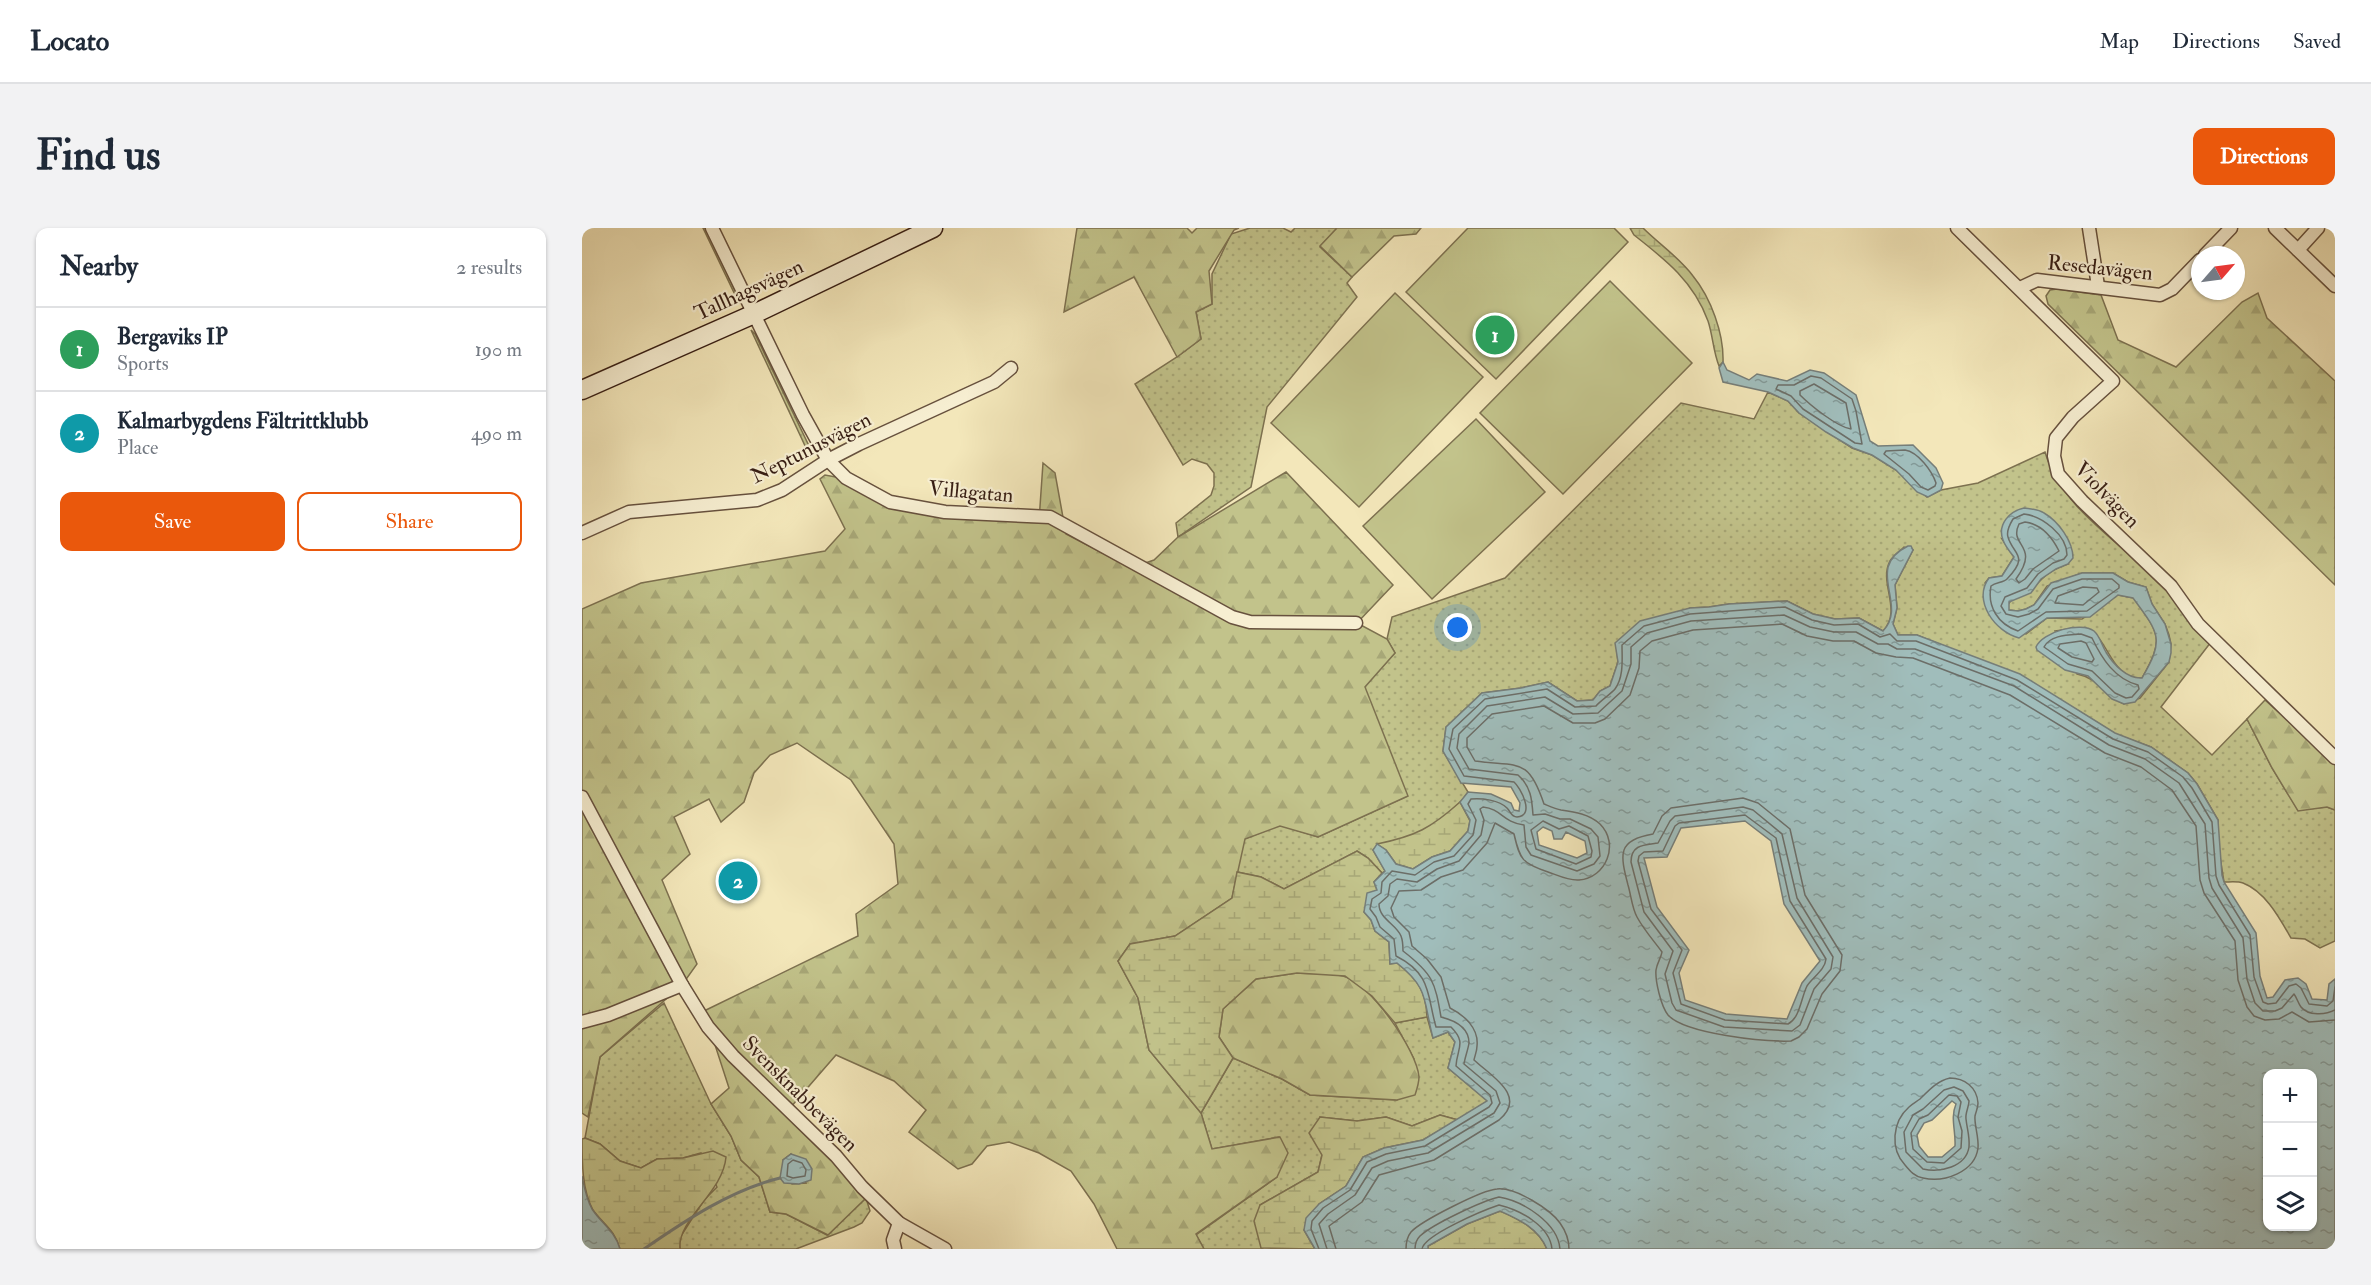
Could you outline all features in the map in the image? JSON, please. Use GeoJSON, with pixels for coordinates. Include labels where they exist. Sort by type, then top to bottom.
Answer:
{"type":"FeatureCollection","features":[{"type":"Feature","properties":{"kind":"main road","name":"Tallhagsvägen"},"geometry":{"type":"LineString","coordinates":[[582,390],[754,314],[933,228]]}},
{"type":"Feature","properties":{"kind":"street","name":"Villagatan"},"geometry":{"type":"LineString","coordinates":[[712,228],[803,415],[828,460],[846,478],[890,502],[944,512],[1050,517],[1232,617],[1250,622],[1356,623]]}},
{"type":"Feature","properties":{"kind":"street","name":"Violvägen"},"geometry":{"type":"LineString","coordinates":[[1957,228],[2113,381],[2073,417],[2056,438],[2054,456],[2058,474],[2082,501],[2171,586],[2198,624],[2335,758]]}},
{"type":"Feature","properties":{"kind":"street"},"geometry":{"type":"LineString","coordinates":[[2090,228],[2098,286]]}},
{"type":"Feature","properties":{"kind":"street"},"geometry":{"type":"LineString","coordinates":[[2214,246],[2231,228]]}},
{"type":"Feature","properties":{"kind":"street"},"geometry":{"type":"LineString","coordinates":[[2275,228],[2335,286]]}},
{"type":"Feature","properties":{"kind":"street"},"geometry":{"type":"LineString","coordinates":[[2298,250],[2318,228]]}},
{"type":"Feature","properties":{"kind":"street","name":"Resedavägen"},"geometry":{"type":"LineString","coordinates":[[2020,288],[2037,280],[2160,295],[2172,289],[2191,269]]}},
{"type":"Feature","properties":{"kind":"street","name":"Neptunusvägen"},"geometry":{"type":"LineString","coordinates":[[582,533],[629,512],[757,500],[782,490],[828,460],[994,382],[1011,368]]}},
{"type":"Feature","properties":{"kind":"street","name":"Svensknabbevägen"},"geometry":{"type":"LineString","coordinates":[[582,797],[682,985],[708,1027],[733,1056],[836,1156],[862,1187],[898,1223],[945,1249]]}},
{"type":"Feature","properties":{"kind":"street"},"geometry":{"type":"LineString","coordinates":[[582,1022],[608,1015],[682,985]]}},
{"type":"Feature","properties":{"kind":"street"},"geometry":{"type":"LineString","coordinates":[[895,1249],[893,1240],[898,1223]]}},
{"type":"Feature","properties":{"kind":"green space"},"geometry":{"type":"Polygon","coordinates":[[[703,228],[707,228],[742,302],[739,303],[703,228]]]}},
{"type":"Feature","properties":{"kind":"green space"},"geometry":{"type":"Polygon","coordinates":[[[1077,228],[1187,228],[1192,233],[1197,228],[1239,228],[1234,230],[1209,271],[1212,304],[1196,312],[1201,339],[1177,357],[1134,277],[1064,312],[1077,228]]]}},
{"type":"Feature","properties":{"kind":"green space"},"geometry":{"type":"Polygon","coordinates":[[[1250,228],[1283,228],[1291,232],[1295,228],[1337,228],[1320,247],[1352,277],[1347,283],[1357,297],[1267,407],[1251,487],[1178,537],[1176,523],[1211,495],[1214,473],[1207,464],[1192,459],[1183,465],[1135,384],[1201,339],[1196,312],[1212,304],[1212,274],[1231,234],[1250,228]]]}},
{"type":"Feature","properties":{"kind":"green space"},"geometry":{"type":"Polygon","coordinates":[[[1337,228],[1421,228],[1416,234],[1394,236],[1352,277],[1320,246],[1337,228]]]}},
{"type":"Feature","properties":{"kind":"green space"},"geometry":{"type":"Polygon","coordinates":[[[1468,228],[1614,228],[1628,242],[1496,379],[1406,292],[1468,228]]]}},
{"type":"Feature","properties":{"kind":"green space"},"geometry":{"type":"Polygon","coordinates":[[[1630,228],[1643,228],[1688,269],[1699,285],[1711,305],[1719,328],[1723,362],[1719,366],[1708,321],[1695,295],[1678,273],[1634,235],[1630,228]]]}},
{"type":"Feature","properties":{"kind":"green space"},"geometry":{"type":"Polygon","coordinates":[[[1610,281],[1692,363],[1563,494],[1480,413],[1610,281]]]}},
{"type":"Feature","properties":{"kind":"green space"},"geometry":{"type":"Polygon","coordinates":[[[2050,290],[2101,295],[2118,340],[2176,367],[2242,302],[2258,293],[2267,318],[2335,381],[2335,585],[2048,304],[2046,296],[2050,290]]]}},
{"type":"Feature","properties":{"kind":"green space"},"geometry":{"type":"Polygon","coordinates":[[[1395,293],[1483,377],[1359,507],[1271,423],[1395,293]]]}},
{"type":"Feature","properties":{"kind":"green space"},"geometry":{"type":"Polygon","coordinates":[[[751,330],[755,334],[811,450],[807,450],[751,330]]]}},
{"type":"Feature","properties":{"kind":"green space"},"geometry":{"type":"Polygon","coordinates":[[[1768,392],[1788,401],[1799,413],[1852,448],[1872,455],[1896,470],[1927,497],[1941,490],[1978,483],[2045,452],[2053,472],[2077,506],[2164,586],[2211,642],[2161,707],[2212,755],[2247,719],[2272,768],[2298,810],[2327,807],[2335,810],[2335,941],[2320,948],[2305,939],[2291,938],[2272,907],[2259,893],[2243,883],[2224,882],[2218,844],[2218,820],[2188,773],[2151,747],[2115,734],[2077,710],[1981,661],[1917,635],[1898,635],[1893,624],[1897,608],[1895,585],[1913,550],[1904,547],[1891,559],[1887,569],[1891,614],[1889,623],[1883,631],[1859,618],[1835,619],[1813,614],[1787,601],[1690,608],[1616,643],[1618,662],[1610,686],[1600,691],[1593,700],[1577,701],[1548,682],[1482,693],[1446,727],[1443,751],[1468,792],[1450,812],[1424,830],[1408,838],[1376,847],[1373,850],[1385,871],[1382,873],[1368,858],[1357,851],[1284,889],[1261,877],[1237,872],[1244,839],[1280,825],[1318,837],[1407,796],[1364,687],[1395,653],[1387,639],[1392,617],[1505,578],[1681,403],[1754,419],[1768,392]],[[2002,539],[2014,557],[2002,576],[1989,578],[1985,583],[2026,634],[2047,618],[2082,619],[2118,595],[2134,598],[2149,620],[2156,636],[2154,654],[2142,678],[2132,677],[2123,672],[2101,640],[2088,629],[2055,631],[2077,674],[2090,679],[2124,704],[2140,698],[2169,662],[2171,644],[2165,624],[2152,604],[2146,587],[2128,582],[2113,573],[2082,573],[2047,586],[2034,605],[2018,611],[2009,610],[2007,606],[2012,599],[2026,594],[2049,573],[2068,564],[2002,539]]]}},
{"type":"Feature","properties":{"kind":"green space"},"geometry":{"type":"Polygon","coordinates":[[[1476,419],[1545,492],[1432,599],[1363,526],[1476,419]]]}},
{"type":"Feature","properties":{"kind":"green space"},"geometry":{"type":"Polygon","coordinates":[[[1043,463],[1055,473],[1066,534],[1131,568],[1154,560],[1178,537],[1286,472],[1393,585],[1357,623],[1387,639],[1395,653],[1365,687],[1408,796],[1318,837],[1280,826],[1245,839],[1232,898],[1175,936],[1130,944],[1118,961],[1138,998],[1149,1050],[1201,1113],[1212,1149],[1280,1137],[1288,1153],[1277,1177],[1196,1234],[1204,1249],[1117,1249],[1094,1204],[1071,1171],[1039,1153],[1009,1142],[987,1146],[972,1164],[958,1169],[909,1132],[926,1110],[894,1081],[836,1055],[790,1108],[866,1198],[828,1235],[786,1214],[770,1212],[759,1177],[741,1160],[731,1136],[711,1104],[729,1088],[704,1011],[858,936],[856,914],[898,884],[894,844],[851,780],[797,743],[770,755],[754,773],[744,802],[721,822],[709,799],[674,817],[690,854],[662,880],[697,964],[682,985],[600,1057],[588,1117],[582,1113],[582,609],[641,583],[825,551],[845,529],[820,479],[825,475],[841,478],[887,506],[1039,521],[1043,463]],[[791,1154],[783,1160],[792,1184],[806,1183],[791,1154]]]}},
{"type":"Feature","properties":{"kind":"green space"},"geometry":{"type":"Polygon","coordinates":[[[2265,700],[2335,763],[2335,810],[2327,807],[2298,811],[2272,768],[2247,719],[2265,700]]]}},
{"type":"Feature","properties":{"kind":"green space"},"geometry":{"type":"Polygon","coordinates":[[[1460,802],[1470,821],[1468,831],[1450,851],[1432,857],[1413,869],[1396,864],[1386,850],[1377,844],[1422,830],[1460,802]]]}},
{"type":"Feature","properties":{"kind":"green space"},"geometry":{"type":"Polygon","coordinates":[[[1357,851],[1368,858],[1382,873],[1374,882],[1377,890],[1364,912],[1371,920],[1375,931],[1389,942],[1390,964],[1397,963],[1419,986],[1425,999],[1427,1017],[1395,1023],[1372,996],[1345,976],[1297,973],[1256,979],[1223,1009],[1219,1037],[1233,1058],[1201,1113],[1149,1050],[1138,998],[1118,961],[1130,944],[1175,936],[1232,898],[1237,872],[1261,877],[1284,889],[1357,851]]]}},
{"type":"Feature","properties":{"kind":"green space"},"geometry":{"type":"Polygon","coordinates":[[[1297,973],[1343,976],[1354,981],[1378,1003],[1401,1035],[1416,1065],[1419,1077],[1415,1095],[1397,1100],[1310,1095],[1282,1079],[1233,1058],[1219,1037],[1223,1009],[1256,979],[1297,973]]]}},
{"type":"Feature","properties":{"kind":"green space"},"geometry":{"type":"Polygon","coordinates":[[[664,1003],[711,1104],[731,1136],[741,1160],[759,1177],[770,1212],[786,1214],[827,1235],[866,1198],[870,1211],[862,1223],[796,1249],[680,1249],[679,1239],[704,1200],[717,1187],[701,1153],[683,1158],[657,1159],[641,1168],[620,1161],[600,1144],[585,1138],[600,1057],[664,1003]]]}},
{"type":"Feature","properties":{"kind":"green space"},"geometry":{"type":"Polygon","coordinates":[[[1427,1017],[1433,1038],[1448,1032],[1455,1042],[1448,1068],[1488,1101],[1458,1120],[1440,1115],[1412,1126],[1386,1117],[1357,1121],[1320,1117],[1322,1155],[1318,1172],[1260,1205],[1261,1247],[1263,1249],[1204,1249],[1196,1235],[1277,1177],[1279,1137],[1212,1149],[1201,1113],[1233,1058],[1282,1079],[1310,1095],[1397,1100],[1414,1059],[1395,1023],[1427,1017]]]}},
{"type":"Feature","properties":{"kind":"green space"},"geometry":{"type":"Polygon","coordinates":[[[1440,1115],[1458,1120],[1423,1140],[1384,1148],[1363,1157],[1346,1186],[1319,1204],[1304,1230],[1315,1249],[1261,1248],[1254,1221],[1260,1205],[1318,1172],[1322,1155],[1309,1133],[1320,1117],[1357,1121],[1386,1117],[1412,1126],[1440,1115]]]}},
{"type":"Feature","properties":{"kind":"green space"},"geometry":{"type":"Polygon","coordinates":[[[582,1139],[600,1144],[620,1161],[641,1168],[657,1159],[683,1158],[713,1151],[726,1157],[717,1182],[686,1227],[681,1238],[680,1249],[620,1249],[612,1232],[589,1202],[583,1176],[582,1139]]]}},
{"type":"Feature","properties":{"kind":"green space"},"geometry":{"type":"Polygon","coordinates":[[[1500,1211],[1521,1221],[1533,1230],[1539,1235],[1547,1249],[1428,1249],[1428,1246],[1467,1224],[1500,1211]]]}},
{"type":"Feature","properties":{"kind":"water"},"geometry":{"type":"Polygon","coordinates":[[[1723,362],[1727,370],[1749,380],[1757,374],[1787,381],[1810,370],[1824,373],[1856,395],[1870,441],[1878,446],[1913,445],[1936,468],[1943,483],[1941,490],[1928,497],[1917,492],[1896,470],[1826,432],[1799,413],[1788,401],[1768,392],[1723,382],[1719,368],[1723,362]]]}},
{"type":"Feature","properties":{"kind":"water"},"geometry":{"type":"Polygon","coordinates":[[[2024,508],[2042,512],[2054,521],[2068,538],[2073,558],[2068,564],[2041,579],[2031,593],[2009,602],[2009,610],[2018,611],[2034,605],[2051,583],[2082,573],[2113,573],[2128,582],[2146,587],[2152,604],[2165,624],[2171,644],[2171,653],[2169,662],[2135,702],[2124,704],[2112,699],[2088,676],[2065,670],[2036,647],[2046,637],[2062,630],[2088,628],[2096,633],[2117,666],[2131,676],[2142,678],[2154,654],[2156,636],[2149,620],[2133,598],[2118,595],[2090,617],[2047,618],[2019,638],[2002,629],[1989,614],[1983,596],[1984,587],[1989,578],[2002,576],[2014,557],[2003,540],[2003,524],[2010,515],[2024,508]]]}},
{"type":"Feature","properties":{"kind":"water"},"geometry":{"type":"Polygon","coordinates":[[[1911,546],[1913,550],[1895,585],[1897,608],[1893,624],[1898,635],[1917,635],[2020,674],[2115,733],[2151,747],[2188,773],[2218,820],[2222,875],[2224,882],[2256,933],[2260,976],[2267,998],[2273,997],[2285,980],[2298,978],[2306,984],[2312,999],[2327,1000],[2329,984],[2335,979],[2335,1249],[1547,1249],[1539,1235],[1533,1230],[1521,1221],[1500,1211],[1467,1224],[1428,1246],[1428,1249],[1315,1249],[1304,1230],[1306,1218],[1319,1204],[1346,1186],[1363,1157],[1384,1148],[1423,1140],[1487,1101],[1448,1068],[1455,1042],[1448,1032],[1433,1038],[1424,996],[1420,988],[1408,972],[1397,963],[1390,964],[1389,942],[1375,931],[1371,920],[1364,912],[1367,893],[1377,890],[1374,882],[1385,871],[1373,850],[1377,844],[1386,850],[1396,864],[1413,869],[1432,857],[1450,851],[1468,831],[1470,820],[1460,802],[1468,792],[1491,794],[1511,803],[1514,810],[1519,811],[1520,803],[1511,787],[1461,783],[1443,751],[1446,727],[1482,693],[1548,682],[1577,701],[1593,700],[1600,691],[1610,686],[1618,662],[1615,643],[1640,621],[1690,608],[1787,601],[1813,614],[1835,619],[1859,618],[1883,631],[1890,620],[1892,609],[1887,575],[1889,565],[1895,555],[1911,546]],[[1745,821],[1681,828],[1667,857],[1644,858],[1657,907],[1689,950],[1679,973],[1685,1000],[1726,1014],[1787,1019],[1802,983],[1820,961],[1784,904],[1771,841],[1745,821]],[[1543,827],[1537,832],[1539,845],[1577,858],[1587,853],[1585,841],[1566,832],[1562,839],[1554,839],[1552,831],[1543,827]],[[1952,1101],[1932,1120],[1924,1123],[1917,1135],[1919,1146],[1928,1157],[1942,1157],[1955,1146],[1953,1119],[1956,1104],[1952,1101]]]}},
{"type":"Feature","properties":{"kind":"water"},"geometry":{"type":"Polygon","coordinates":[[[791,1154],[806,1159],[812,1169],[811,1180],[799,1184],[784,1183],[780,1178],[783,1160],[791,1154]]]}},
{"type":"Feature","properties":{"kind":"water"},"geometry":{"type":"Polygon","coordinates":[[[582,1176],[592,1209],[611,1232],[620,1249],[582,1249],[582,1176]]]}},
{"type":"Feature","properties":{"kind":"waterway"},"geometry":{"type":"LineString","coordinates":[[644,1249],[727,1198],[780,1178]]}},
{"type":"Feature","properties":{"kind":"place","name":"Bergaviks IP"},"geometry":{"type":"Point","coordinates":[1495,335]}},
{"type":"Feature","properties":{"kind":"place","name":"Kalmarbygdens Fältrittklubb"},"geometry":{"type":"Point","coordinates":[738,881]}}]}
